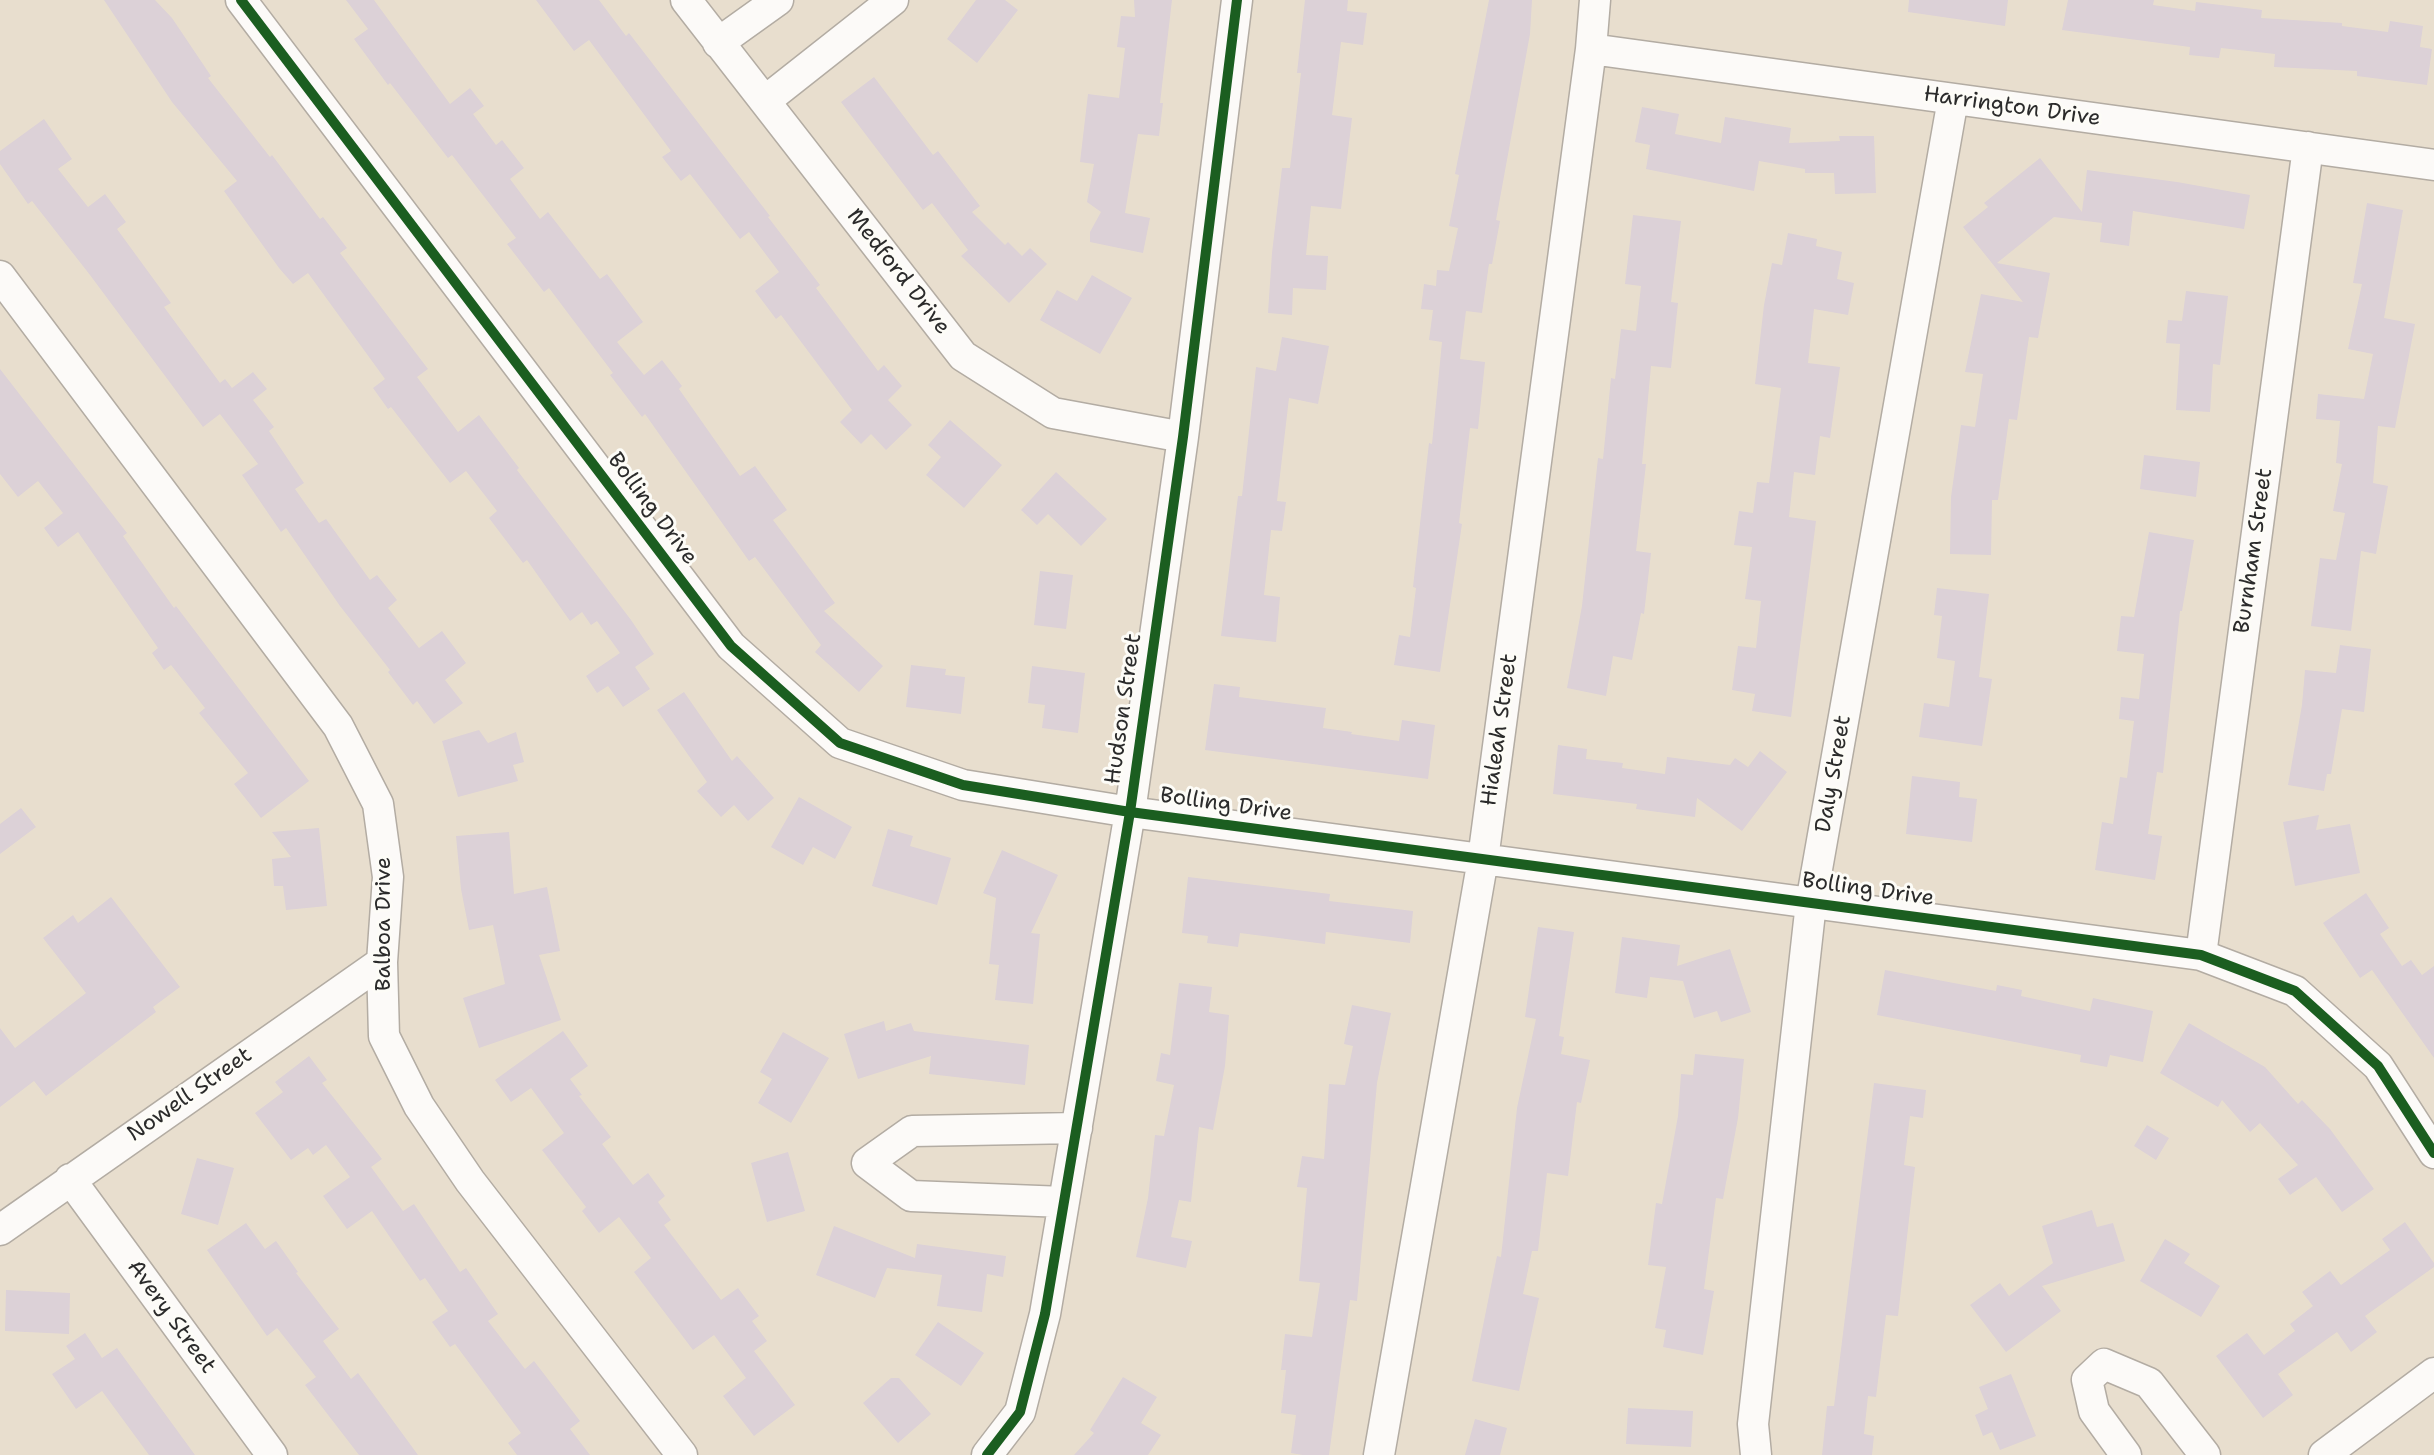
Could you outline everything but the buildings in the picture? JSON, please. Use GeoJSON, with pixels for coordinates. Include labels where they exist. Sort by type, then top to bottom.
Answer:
{"type":"FeatureCollection","features":[{"type":"Feature","properties":{"kind":"street","name":"Bolling Drive"},"geometry":{"type":"LineString","coordinates":[[241,0],[731,646],[840,743],[963,785],[1130,812],[2201,955],[2295,991],[2378,1066],[2434,1153]]}},
{"type":"Feature","properties":{"kind":"street","name":"Medford Drive"},"geometry":{"type":"LineString","coordinates":[[686,0],[963,356],[1053,413],[1183,437]]}},
{"type":"Feature","properties":{"kind":"street"},"geometry":{"type":"LineString","coordinates":[[718,43],[778,0]]}},
{"type":"Feature","properties":{"kind":"street"},"geometry":{"type":"LineString","coordinates":[[765,101],[893,0]]}},
{"type":"Feature","properties":{"kind":"street","name":"Hudson Street"},"geometry":{"type":"LineString","coordinates":[[987,1455],[1020,1412],[1045,1314],[1077,1128],[1130,812],[1183,437],[1237,0]]}},
{"type":"Feature","properties":{"kind":"street","name":"Hialeah Street"},"geometry":{"type":"LineString","coordinates":[[1379,1455],[1483,859],[1595,0]]}},
{"type":"Feature","properties":{"kind":"street","name":"Harrington Drive"},"geometry":{"type":"LineString","coordinates":[[1591,49],[2434,165]]}},
{"type":"Feature","properties":{"kind":"street","name":"Daly Street"},"geometry":{"type":"LineString","coordinates":[[1756,1455],[1753,1424],[1811,903],[1953,99]]}},
{"type":"Feature","properties":{"kind":"street","name":"Burnham Street"},"geometry":{"type":"LineString","coordinates":[[2201,955],[2308,147]]}},
{"type":"Feature","properties":{"kind":"street","name":"Balboa Drive"},"geometry":{"type":"LineString","coordinates":[[0,276],[338,726],[378,804],[388,877],[382,962],[384,1036],[419,1106],[470,1181],[682,1455]]}},
{"type":"Feature","properties":{"kind":"street","name":"Nowell Street"},"geometry":{"type":"LineString","coordinates":[[0,1230],[382,962]]}},
{"type":"Feature","properties":{"kind":"street"},"geometry":{"type":"LineString","coordinates":[[1064,1202],[911,1196],[867,1163],[912,1131],[1077,1128]]}},
{"type":"Feature","properties":{"kind":"street","name":"Avery Street"},"geometry":{"type":"LineString","coordinates":[[70,1179],[272,1455]]}},
{"type":"Feature","properties":{"kind":"street"},"geometry":{"type":"LineString","coordinates":[[2126,1455],[2094,1411],[2087,1380],[2104,1364],[2149,1383],[2205,1455]]}},
{"type":"Feature","properties":{"kind":"street"},"geometry":{"type":"LineString","coordinates":[[2324,1455],[2434,1373]]}},
{"type":"Feature","properties":{"kind":"cycle path"},"geometry":{"type":"LineString","coordinates":[[241,0],[731,646],[840,743],[963,785],[1130,812],[2201,955],[2295,991],[2378,1066],[2434,1153]]}},
{"type":"Feature","properties":{"kind":"cycle path"},"geometry":{"type":"LineString","coordinates":[[987,1455],[1020,1412],[1045,1314],[1130,812],[1183,437],[1237,0]]}}]}
